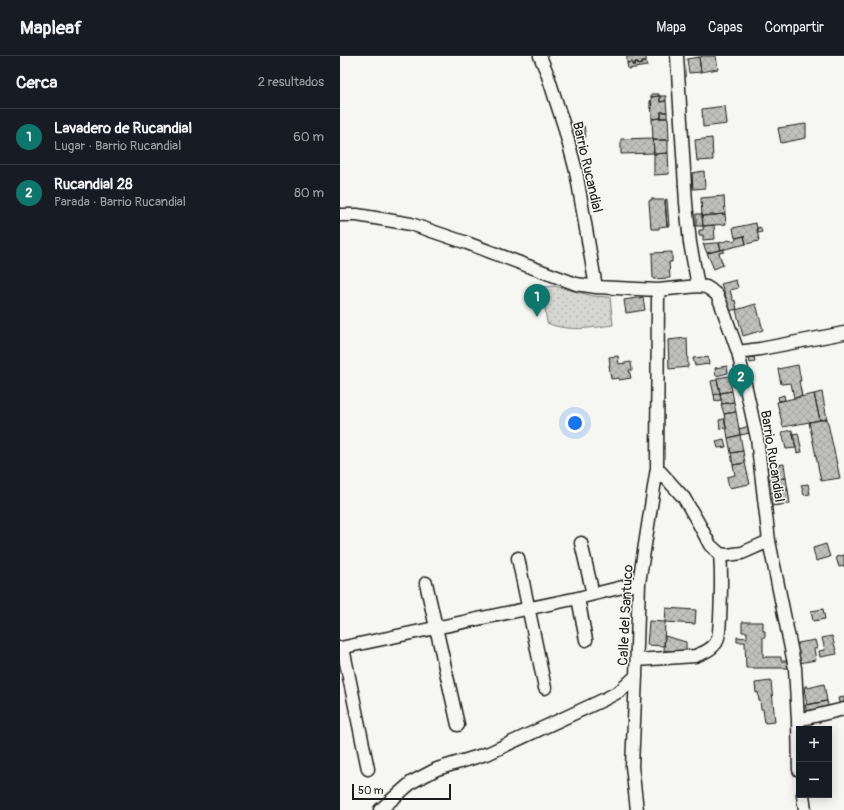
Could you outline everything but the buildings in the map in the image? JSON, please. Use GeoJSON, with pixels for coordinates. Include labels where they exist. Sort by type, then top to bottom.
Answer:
{"type":"FeatureCollection","features":[{"type":"Feature","properties":{"kind":"street","name":"Barrio Rucandial"},"geometry":{"type":"LineString","coordinates":[[540,56],[550,80],[576,171],[596,287]]}},
{"type":"Feature","properties":{"kind":"street"},"geometry":{"type":"LineString","coordinates":[[677,56],[686,203],[690,243],[698,286]]}},
{"type":"Feature","properties":{"kind":"street","name":"Barrio Rucandial"},"geometry":{"type":"LineString","coordinates":[[340,215],[357,215],[411,224],[576,284],[596,287],[658,290],[698,286],[706,287],[717,295],[738,352],[757,438],[769,541],[795,668],[799,762]]}},
{"type":"Feature","properties":{"kind":"street","name":"Calle del Santuco"},"geometry":{"type":"LineString","coordinates":[[380,810],[412,782],[437,769],[489,753],[605,699],[620,691],[636,676],[639,583],[657,468],[658,290]]}},
{"type":"Feature","properties":{"kind":"street"},"geometry":{"type":"LineString","coordinates":[[738,352],[844,333]]}},
{"type":"Feature","properties":{"kind":"street"},"geometry":{"type":"LineString","coordinates":[[657,468],[684,498],[710,545],[720,554],[727,555],[742,552],[769,541]]}},
{"type":"Feature","properties":{"kind":"street"},"geometry":{"type":"LineString","coordinates":[[581,542],[593,594]]}},
{"type":"Feature","properties":{"kind":"street"},"geometry":{"type":"LineString","coordinates":[[637,660],[695,656],[709,650],[716,642],[719,631],[721,593],[720,554]]}},
{"type":"Feature","properties":{"kind":"street"},"geometry":{"type":"LineString","coordinates":[[518,558],[545,688]]}},
{"type":"Feature","properties":{"kind":"street"},"geometry":{"type":"LineString","coordinates":[[368,768],[341,648],[578,598],[639,583]]}},
{"type":"Feature","properties":{"kind":"street"},"geometry":{"type":"LineString","coordinates":[[426,584],[458,725]]}},
{"type":"Feature","properties":{"kind":"street"},"geometry":{"type":"LineString","coordinates":[[578,598],[586,640]]}},
{"type":"Feature","properties":{"kind":"street"},"geometry":{"type":"LineString","coordinates":[[636,676],[632,766],[636,810]]}},
{"type":"Feature","properties":{"kind":"street"},"geometry":{"type":"LineString","coordinates":[[798,720],[844,709]]}},
{"type":"Feature","properties":{"kind":"street"},"geometry":{"type":"LineString","coordinates":[[803,798],[805,810]]}},
{"type":"Feature","properties":{"kind":"shaded area"},"geometry":{"type":"Polygon","coordinates":[[[555,286],[593,296],[610,297],[613,325],[588,328],[563,328],[547,323],[542,287],[555,286]]]}},
{"type":"Feature","properties":{"kind":"place","name":"Lavadero de Rucandial"},"geometry":{"type":"Point","coordinates":[537,317]}},
{"type":"Feature","properties":{"kind":"place","name":"Rucandial 28"},"geometry":{"type":"Point","coordinates":[741,397]}}]}
